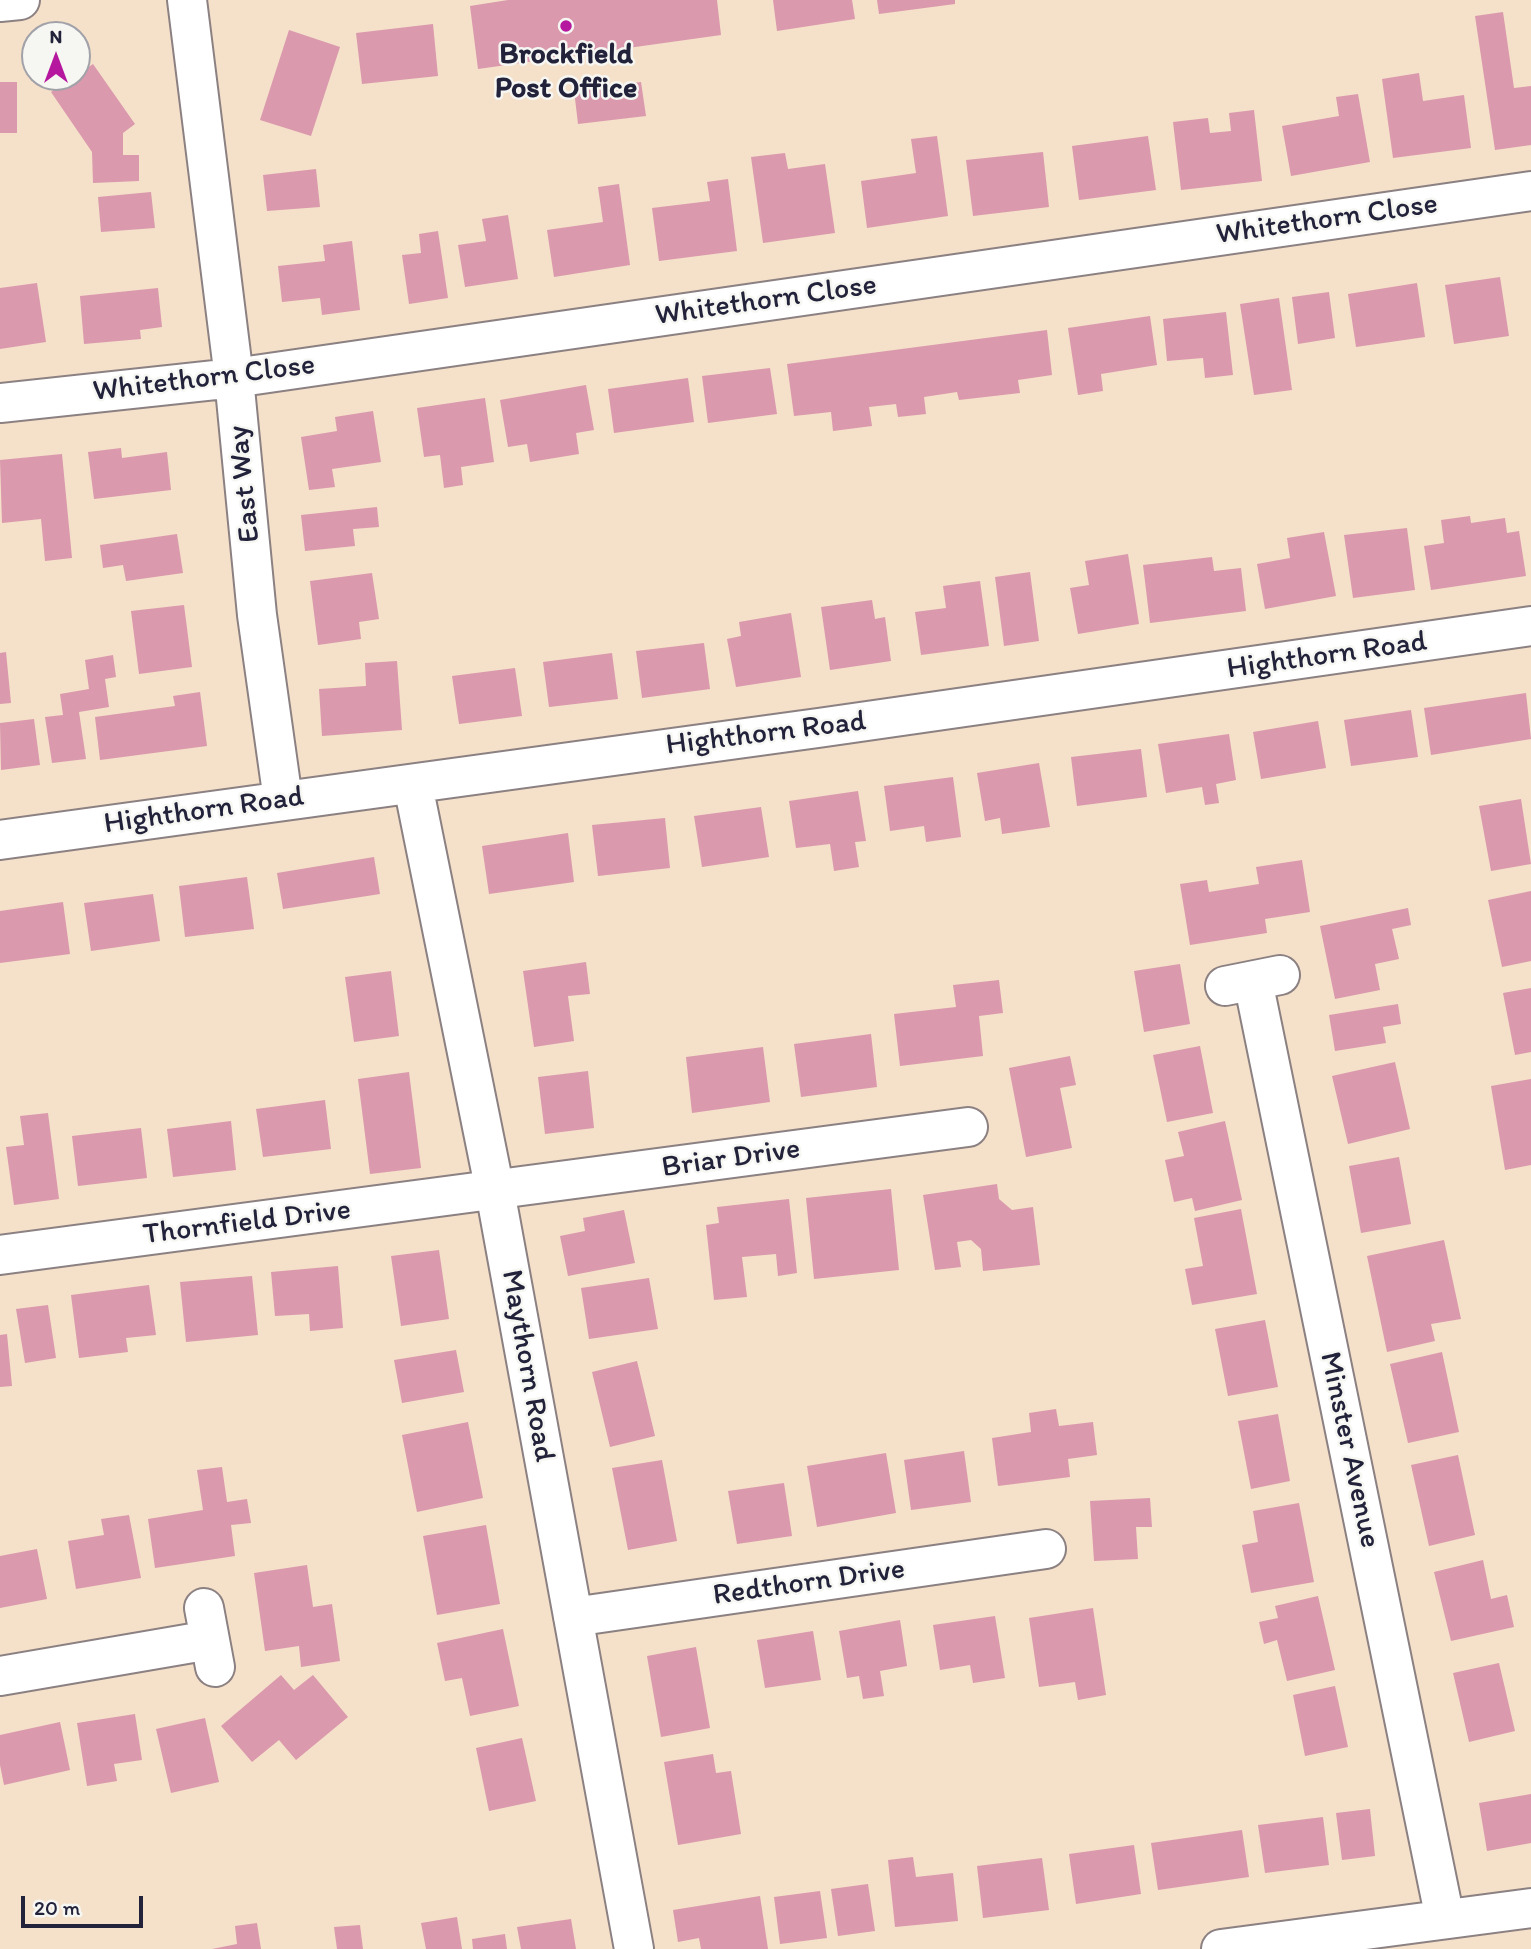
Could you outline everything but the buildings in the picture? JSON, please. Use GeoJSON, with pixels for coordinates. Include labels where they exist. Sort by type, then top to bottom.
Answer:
{"type":"FeatureCollection","features":[{"type":"Feature","properties":{"kind":"street"},"geometry":{"type":"LineString","coordinates":[[0,2],[20,0]]}},
{"type":"Feature","properties":{"kind":"street","name":"East Way"},"geometry":{"type":"LineString","coordinates":[[187,0],[234,378],[257,615],[283,800]]}},
{"type":"Feature","properties":{"kind":"street","name":"Whitethorn Close"},"geometry":{"type":"LineString","coordinates":[[0,403],[234,378],[1531,191]]}},
{"type":"Feature","properties":{"kind":"street","name":"Highthorn Road"},"geometry":{"type":"LineString","coordinates":[[0,839],[413,785],[1531,626]]}},
{"type":"Feature","properties":{"kind":"street","name":"Maythorn Road"},"geometry":{"type":"LineString","coordinates":[[413,785],[495,1191],[634,1949]]}},
{"type":"Feature","properties":{"kind":"street","name":"Minster Avenue"},"geometry":{"type":"LineString","coordinates":[[1253,981],[1445,1919]]}},
{"type":"Feature","properties":{"kind":"street","name":"Briar Drive"},"geometry":{"type":"LineString","coordinates":[[495,1191],[968,1127]]}},
{"type":"Feature","properties":{"kind":"street","name":"Thornfield Drive"},"geometry":{"type":"LineString","coordinates":[[0,1255],[495,1191]]}},
{"type":"Feature","properties":{"kind":"street","name":"Redthorn Drive"},"geometry":{"type":"LineString","coordinates":[[573,1617],[1045,1548]]}},
{"type":"Feature","properties":{"kind":"street"},"geometry":{"type":"LineString","coordinates":[[0,1676],[209,1638]]}},
{"type":"Feature","properties":{"kind":"street"},"geometry":{"type":"LineString","coordinates":[[1221,1949],[1531,1909]]}},
{"type":"Feature","properties":{"kind":"place","name":"Brockfield Post Office"},"geometry":{"type":"Point","coordinates":[566,26]}}]}
